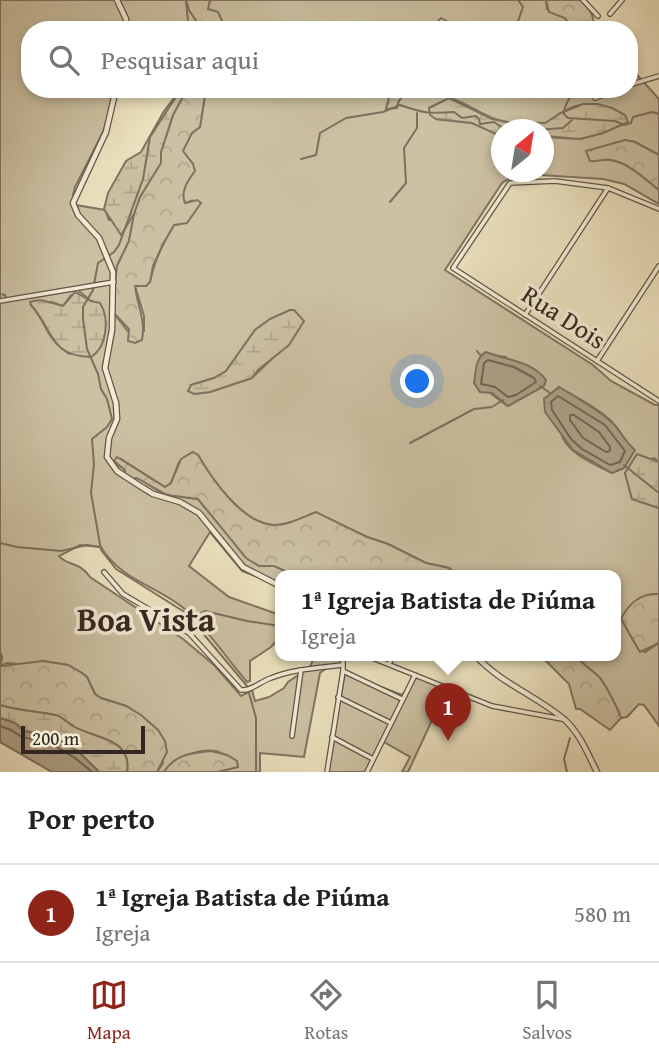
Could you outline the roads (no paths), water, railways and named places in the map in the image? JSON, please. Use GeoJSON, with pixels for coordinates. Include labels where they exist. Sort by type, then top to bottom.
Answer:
{"type":"FeatureCollection","features":[{"type":"Feature","properties":{"kind":"street"},"geometry":{"type":"LineString","coordinates":[[117,0],[126,21]]}},
{"type":"Feature","properties":{"kind":"street"},"geometry":{"type":"LineString","coordinates":[[583,0],[598,16]]}},
{"type":"Feature","properties":{"kind":"street"},"geometry":{"type":"LineString","coordinates":[[610,14],[621,0]]}},
{"type":"Feature","properties":{"kind":"street"},"geometry":{"type":"LineString","coordinates":[[638,82],[659,76]]}},
{"type":"Feature","properties":{"kind":"street"},"geometry":{"type":"LineString","coordinates":[[114,98],[107,132],[73,203],[78,215],[93,229],[106,250],[113,272],[112,330],[105,368],[118,412],[107,457],[112,465],[153,494],[180,502],[199,513],[243,568],[275,584]]}},
{"type":"Feature","properties":{"kind":"street","name":"Rua Dois"},"geometry":{"type":"LineString","coordinates":[[608,188],[555,181],[510,183],[453,268],[659,401]]}},
{"type":"Feature","properties":{"kind":"street"},"geometry":{"type":"LineString","coordinates":[[525,315],[608,188],[659,209]]}},
{"type":"Feature","properties":{"kind":"street"},"geometry":{"type":"LineString","coordinates":[[597,362],[659,266]]}},
{"type":"Feature","properties":{"kind":"street"},"geometry":{"type":"LineString","coordinates":[[0,301],[114,282]]}},
{"type":"Feature","properties":{"kind":"street"},"geometry":{"type":"LineString","coordinates":[[104,572],[123,594],[189,633],[241,690],[247,690],[273,677],[301,670],[342,665]]}},
{"type":"Feature","properties":{"kind":"street"},"geometry":{"type":"LineString","coordinates":[[327,772],[343,661]]}},
{"type":"Feature","properties":{"kind":"street"},"geometry":{"type":"LineString","coordinates":[[381,661],[492,706],[564,720]]}},
{"type":"Feature","properties":{"kind":"street"},"geometry":{"type":"LineString","coordinates":[[481,661],[564,720],[583,743],[597,772]]}},
{"type":"Feature","properties":{"kind":"street"},"geometry":{"type":"LineString","coordinates":[[292,736],[301,670]]}},
{"type":"Feature","properties":{"kind":"street"},"geometry":{"type":"LineString","coordinates":[[343,671],[402,699]]}},
{"type":"Feature","properties":{"kind":"street"},"geometry":{"type":"LineString","coordinates":[[367,772],[415,675]]}},
{"type":"Feature","properties":{"kind":"street"},"geometry":{"type":"LineString","coordinates":[[338,697],[391,723]]}},
{"type":"Feature","properties":{"kind":"street"},"geometry":{"type":"LineString","coordinates":[[332,737],[373,759]]}},
{"type":"Feature","properties":{"kind":"water"},"geometry":{"type":"Polygon","coordinates":[[[486,352],[534,369],[546,380],[544,386],[508,406],[492,393],[480,392],[474,383],[478,362],[486,352]]]}},
{"type":"Feature","properties":{"kind":"water"},"geometry":{"type":"Polygon","coordinates":[[[559,387],[608,419],[635,450],[624,468],[612,473],[573,450],[545,412],[544,399],[559,387]]]}},
{"type":"Feature","properties":{"kind":"water"},"geometry":{"type":"Polygon","coordinates":[[[0,718],[15,723],[24,731],[53,737],[79,752],[99,772],[52,772],[0,742],[0,718]]]}},
{"type":"Feature","properties":{"kind":"waterway"},"geometry":{"type":"LineString","coordinates":[[186,0],[196,21]]}},
{"type":"Feature","properties":{"kind":"waterway"},"geometry":{"type":"LineString","coordinates":[[518,0],[523,7],[518,21]]}},
{"type":"Feature","properties":{"kind":"waterway"},"geometry":{"type":"LineString","coordinates":[[175,98],[150,137],[143,179],[119,245],[98,263],[93,290],[83,307],[87,349],[112,419],[107,427],[92,439],[94,464],[91,493],[101,550],[116,569],[186,613],[247,686],[256,718],[256,772]]}},
{"type":"Feature","properties":{"kind":"waterway"},"geometry":{"type":"LineString","coordinates":[[570,98],[564,114],[568,118],[615,121],[624,125],[631,123],[633,117],[652,112],[659,114]]}},
{"type":"Feature","properties":{"kind":"waterway"},"geometry":{"type":"LineString","coordinates":[[301,159],[316,155],[320,133],[346,118],[383,112],[400,105],[426,112],[454,112],[462,118],[476,116],[480,124],[491,122]]}},
{"type":"Feature","properties":{"kind":"waterway"},"geometry":{"type":"LineString","coordinates":[[390,202],[406,183],[404,148],[417,128],[417,113]]}},
{"type":"Feature","properties":{"kind":"waterway"},"geometry":{"type":"LineString","coordinates":[[554,129],[563,128],[572,120]]}},
{"type":"Feature","properties":{"kind":"waterway"},"geometry":{"type":"LineString","coordinates":[[36,297],[82,289]]}},
{"type":"Feature","properties":{"kind":"waterway"},"geometry":{"type":"LineString","coordinates":[[0,294],[5,295],[6,300]]}},
{"type":"Feature","properties":{"kind":"waterway"},"geometry":{"type":"LineString","coordinates":[[477,351],[481,356]]}},
{"type":"Feature","properties":{"kind":"waterway"},"geometry":{"type":"LineString","coordinates":[[540,386],[550,393]]}},
{"type":"Feature","properties":{"kind":"waterway"},"geometry":{"type":"LineString","coordinates":[[410,443],[474,409],[492,407],[503,400]]}},
{"type":"Feature","properties":{"kind":"waterway"},"geometry":{"type":"LineString","coordinates":[[624,465],[659,493]]}},
{"type":"Feature","properties":{"kind":"waterway"},"geometry":{"type":"LineString","coordinates":[[0,543],[61,551],[87,545],[99,547]]}},
{"type":"Feature","properties":{"kind":"waterway"},"geometry":{"type":"LineString","coordinates":[[192,618],[205,611],[275,625]]}},
{"type":"Feature","properties":{"kind":"waterway"},"geometry":{"type":"LineString","coordinates":[[567,772],[564,759],[570,738]]}},
{"type":"Feature","properties":{"kind":"place","name":"1ª Igreja Batista de Piúma"},"geometry":{"type":"Point","coordinates":[448,741]}},
{"type":"Feature","properties":{"kind":"district","name":"Boa Vista"},"geometry":{"type":"Point","coordinates":[146,619]}}]}
